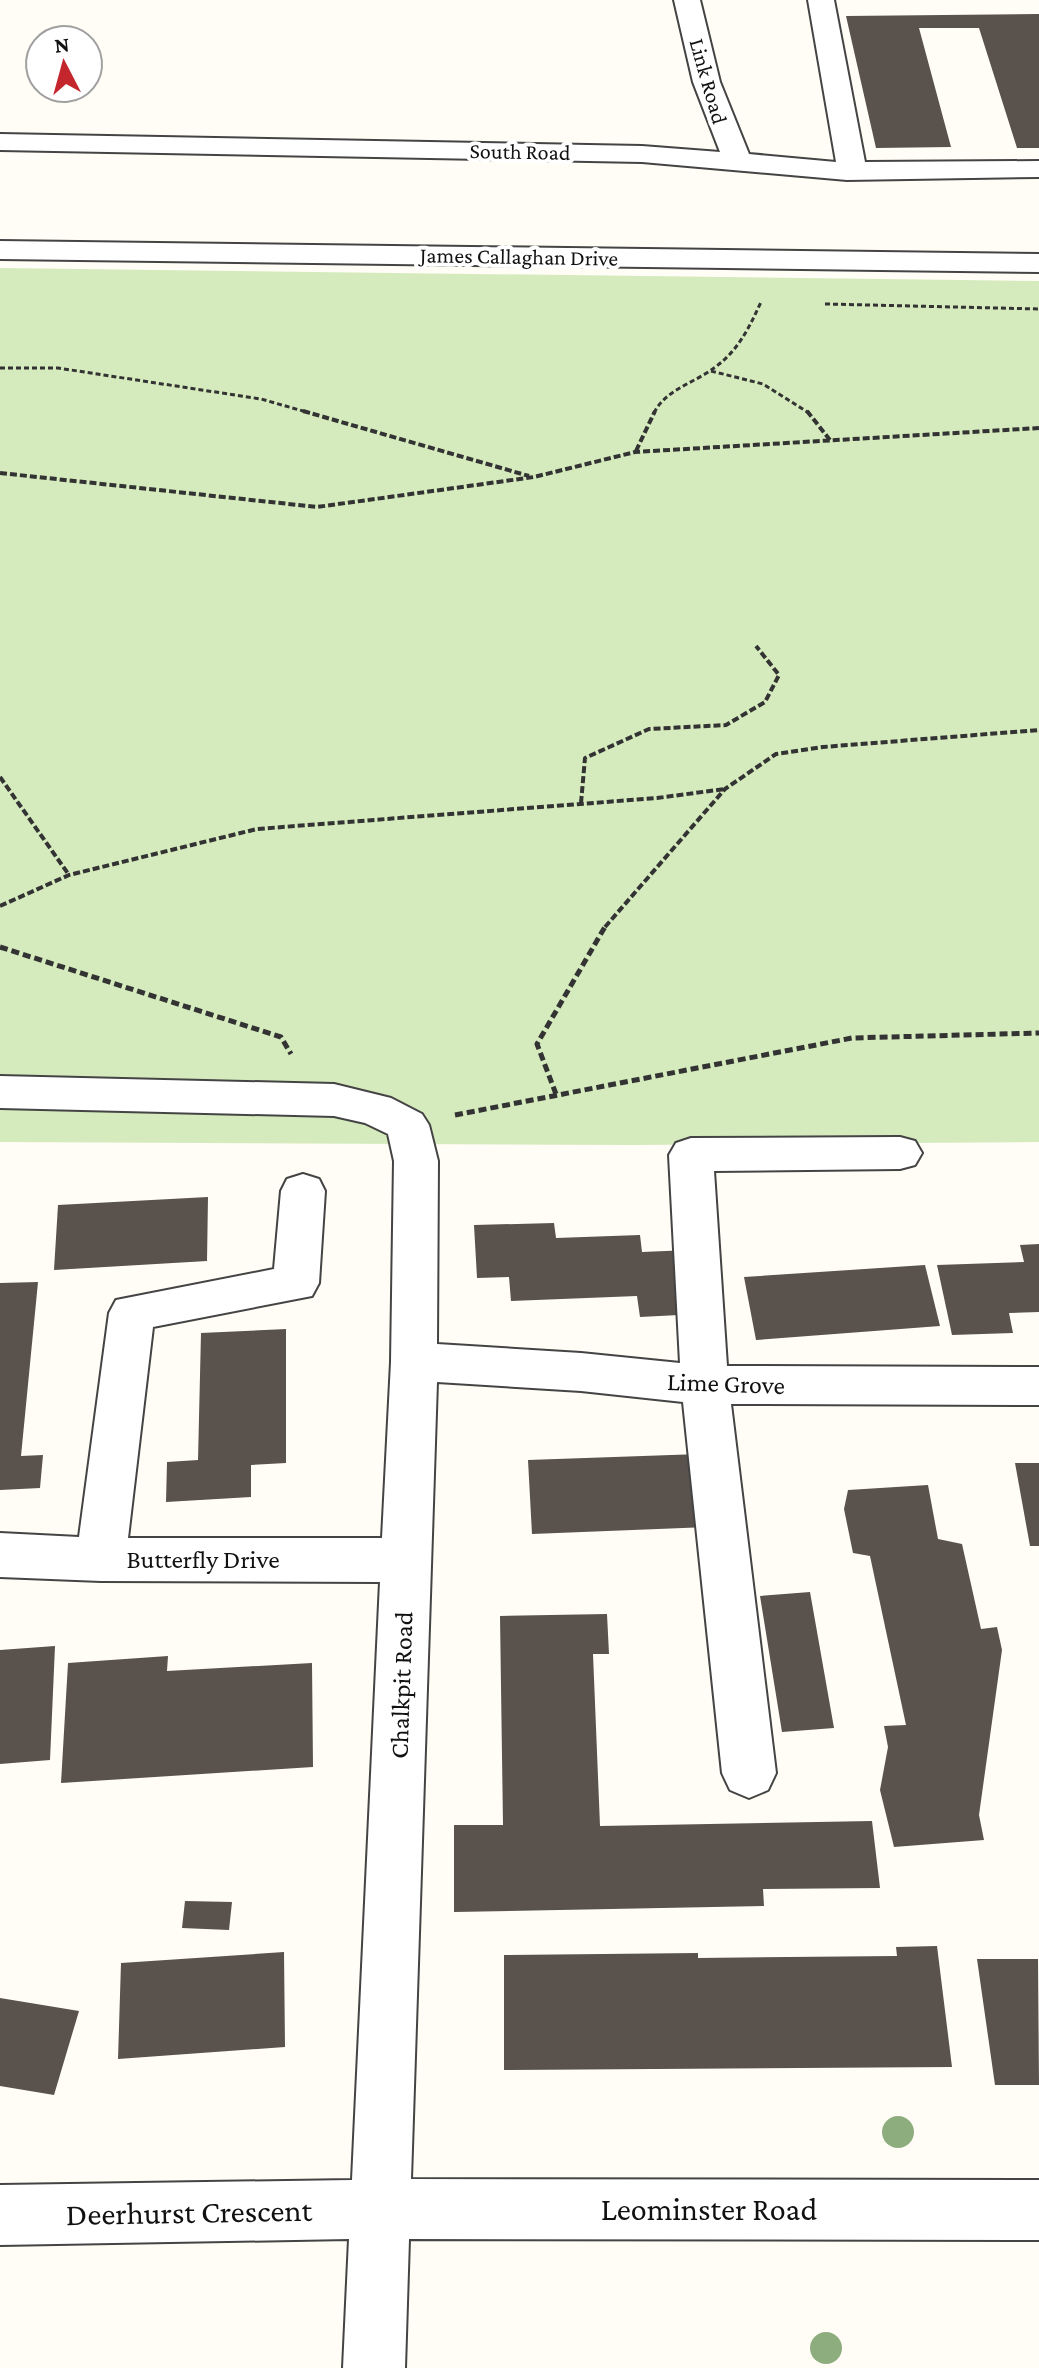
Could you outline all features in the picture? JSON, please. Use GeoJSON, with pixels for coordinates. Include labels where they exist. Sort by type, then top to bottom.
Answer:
{"type":"FeatureCollection","features":[{"type":"Feature","properties":{"kind":"street","name":"Link Road"},"geometry":{"type":"LineString","coordinates":[[687,0],[703,81],[719,125],[738,160]]}},
{"type":"Feature","properties":{"kind":"street"},"geometry":{"type":"LineString","coordinates":[[821,0],[852,171]]}},
{"type":"Feature","properties":{"kind":"street","name":"South Road"},"geometry":{"type":"LineString","coordinates":[[0,142],[518,151],[738,160],[852,171],[1039,169]]}},
{"type":"Feature","properties":{"kind":"street","name":"James Callaghan Drive"},"geometry":{"type":"LineString","coordinates":[[0,250],[1039,263]]}},
{"type":"Feature","properties":{"kind":"street"},"geometry":{"type":"LineString","coordinates":[[0,1092],[317,1099],[376,1109],[412,1143]]}},
{"type":"Feature","properties":{"kind":"street","name":"Chalkpit Road"},"geometry":{"type":"LineString","coordinates":[[374,2368],[414,1362],[412,1143]]}},
{"type":"Feature","properties":{"kind":"street"},"geometry":{"type":"LineString","coordinates":[[749,1773],[705,1385],[691,1155],[900,1153]]}},
{"type":"Feature","properties":{"kind":"street"},"geometry":{"type":"LineString","coordinates":[[101,1559],[132,1313],[296,1283],[303,1191]]}},
{"type":"Feature","properties":{"kind":"street","name":"Lime Grove"},"geometry":{"type":"LineString","coordinates":[[414,1362],[581,1372],[705,1385],[1039,1386]]}},
{"type":"Feature","properties":{"kind":"street","name":"Butterfly Drive"},"geometry":{"type":"LineString","coordinates":[[0,1555],[101,1559],[406,1560]]}},
{"type":"Feature","properties":{"kind":"street","name":"Leominster Road"},"geometry":{"type":"LineString","coordinates":[[379,2209],[1039,2210]]}},
{"type":"Feature","properties":{"kind":"street","name":"Deerhurst Crescent"},"geometry":{"type":"LineString","coordinates":[[0,2215],[379,2209]]}},
{"type":"Feature","properties":{"kind":"path"},"geometry":{"type":"LineString","coordinates":[[635,452],[660,401],[710,370],[745,338],[761,302]]}},
{"type":"Feature","properties":{"kind":"path"},"geometry":{"type":"LineString","coordinates":[[0,368],[58,368],[261,399],[534,477]]}},
{"type":"Feature","properties":{"kind":"path"},"geometry":{"type":"LineString","coordinates":[[710,370],[763,384],[805,408],[830,440]]}},
{"type":"Feature","properties":{"kind":"path"},"geometry":{"type":"LineString","coordinates":[[0,473],[317,507],[534,477],[635,452],[1039,428]]}},
{"type":"Feature","properties":{"kind":"path"},"geometry":{"type":"LineString","coordinates":[[581,803],[585,758],[649,729],[726,725],[765,702],[779,675],[756,646]]}},
{"type":"Feature","properties":{"kind":"path"},"geometry":{"type":"LineString","coordinates":[[556,1094],[537,1044],[607,924],[725,789],[776,754],[823,747],[1039,730]]}},
{"type":"Feature","properties":{"kind":"path"},"geometry":{"type":"LineString","coordinates":[[0,777],[69,875]]}},
{"type":"Feature","properties":{"kind":"path"},"geometry":{"type":"LineString","coordinates":[[0,906],[69,875],[257,829],[725,789]]}},
{"type":"Feature","properties":{"kind":"path"},"geometry":{"type":"LineString","coordinates":[[0,947],[281,1037],[317,1099]]}},
{"type":"Feature","properties":{"kind":"path"},"geometry":{"type":"LineString","coordinates":[[412,1143],[556,1094],[852,1038],[1039,1033]]}},
{"type":"Feature","properties":{"kind":"green space"},"geometry":{"type":"Polygon","coordinates":[[[0,268],[1039,281],[1039,1142],[634,1145],[0,1142],[0,268]]]}},
{"type":"Feature","properties":{"kind":"building"},"geometry":{"type":"Polygon","coordinates":[[[1039,14],[1039,148],[1017,148],[979,28],[919,28],[951,147],[876,148],[846,16],[1039,14]]]}},
{"type":"Feature","properties":{"kind":"building"},"geometry":{"type":"Polygon","coordinates":[[[208,1197],[207,1261],[54,1270],[58,1205],[208,1197]]]}},
{"type":"Feature","properties":{"kind":"building"},"geometry":{"type":"Polygon","coordinates":[[[554,1223],[556,1238],[640,1235],[642,1252],[690,1250],[698,1314],[640,1317],[637,1296],[511,1301],[509,1277],[477,1278],[474,1225],[554,1223]]]}},
{"type":"Feature","properties":{"kind":"building"},"geometry":{"type":"Polygon","coordinates":[[[1039,1244],[1039,1312],[1009,1313],[1013,1333],[952,1335],[937,1265],[1024,1262],[1020,1245],[1039,1244]]]}},
{"type":"Feature","properties":{"kind":"building"},"geometry":{"type":"Polygon","coordinates":[[[925,1265],[940,1326],[756,1340],[744,1277],[925,1265]]]}},
{"type":"Feature","properties":{"kind":"building"},"geometry":{"type":"Polygon","coordinates":[[[38,1282],[21,1456],[43,1455],[40,1488],[0,1490],[0,1283],[38,1282]]]}},
{"type":"Feature","properties":{"kind":"building"},"geometry":{"type":"Polygon","coordinates":[[[286,1329],[286,1463],[251,1465],[251,1497],[166,1502],[167,1462],[198,1460],[201,1333],[286,1329]]]}},
{"type":"Feature","properties":{"kind":"building"},"geometry":{"type":"Polygon","coordinates":[[[700,1454],[708,1527],[532,1534],[528,1460],[700,1454]]]}},
{"type":"Feature","properties":{"kind":"building"},"geometry":{"type":"Polygon","coordinates":[[[1015,1463],[1039,1463],[1039,1546],[1030,1546],[1015,1463]]]}},
{"type":"Feature","properties":{"kind":"building"},"geometry":{"type":"Polygon","coordinates":[[[928,1485],[938,1539],[962,1544],[981,1629],[997,1627],[1002,1650],[979,1815],[984,1840],[894,1847],[880,1790],[888,1747],[884,1726],[906,1725],[870,1556],[853,1553],[844,1509],[848,1490],[928,1485]]]}},
{"type":"Feature","properties":{"kind":"building"},"geometry":{"type":"Polygon","coordinates":[[[810,1592],[834,1728],[782,1732],[760,1596],[810,1592]]]}},
{"type":"Feature","properties":{"kind":"building"},"geometry":{"type":"Polygon","coordinates":[[[607,1614],[609,1654],[593,1654],[600,1826],[872,1821],[880,1888],[763,1889],[764,1906],[454,1912],[454,1825],[503,1825],[500,1616],[607,1614]]]}},
{"type":"Feature","properties":{"kind":"building"},"geometry":{"type":"Polygon","coordinates":[[[55,1646],[50,1760],[0,1764],[0,1650],[55,1646]]]}},
{"type":"Feature","properties":{"kind":"building"},"geometry":{"type":"Polygon","coordinates":[[[168,1656],[167,1671],[312,1663],[313,1767],[61,1783],[68,1663],[168,1656]]]}},
{"type":"Feature","properties":{"kind":"building"},"geometry":{"type":"Polygon","coordinates":[[[185,1901],[232,1902],[229,1930],[182,1928],[185,1901]]]}},
{"type":"Feature","properties":{"kind":"building"},"geometry":{"type":"Polygon","coordinates":[[[937,1946],[952,2067],[504,2070],[504,1955],[698,1953],[698,1958],[897,1956],[896,1947],[937,1946]]]}},
{"type":"Feature","properties":{"kind":"building"},"geometry":{"type":"Polygon","coordinates":[[[284,1952],[285,2047],[118,2059],[121,1963],[284,1952]]]}},
{"type":"Feature","properties":{"kind":"building"},"geometry":{"type":"Polygon","coordinates":[[[977,1959],[1038,1959],[1039,2085],[995,2085],[977,1959]]]}},
{"type":"Feature","properties":{"kind":"building"},"geometry":{"type":"Polygon","coordinates":[[[0,1998],[79,2011],[54,2095],[0,2086],[0,1998]]]}}]}
